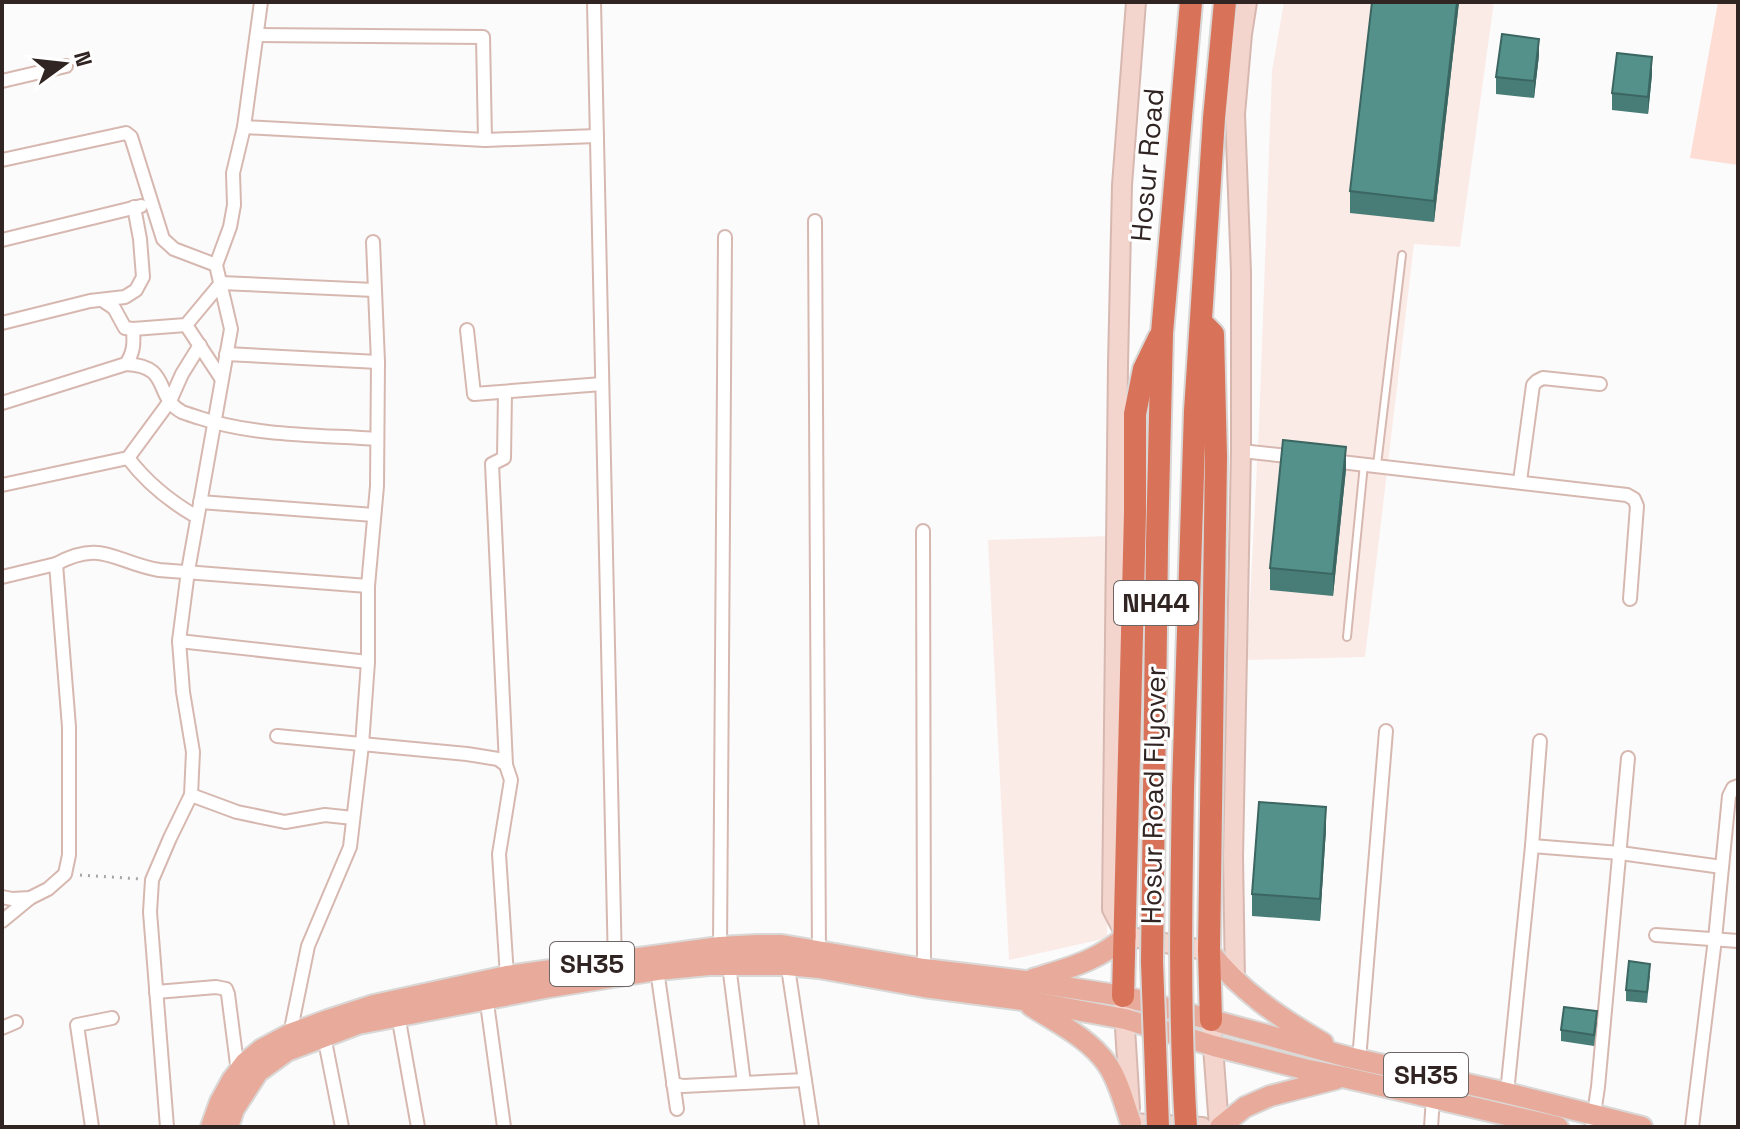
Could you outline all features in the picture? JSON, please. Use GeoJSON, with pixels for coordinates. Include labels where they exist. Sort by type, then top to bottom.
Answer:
{"type":"FeatureCollection","features":[{"type":"Feature","properties":{"kind":"highway","name":"Hosur Road"},"geometry":{"type":"LineString","coordinates":[[1162,333],[1191,2]]}},
{"type":"Feature","properties":{"kind":"highway","name":"NH44"},"geometry":{"type":"LineString","coordinates":[[1200,320],[1225,2]]}},
{"type":"Feature","properties":{"kind":"highway"},"geometry":{"type":"LineString","coordinates":[[1200,320],[1213,334],[1216,457],[1209,951],[1211,1020]]}},
{"type":"Feature","properties":{"kind":"highway","name":"Hosur Road Flyover"},"geometry":{"type":"LineString","coordinates":[[1186,1127],[1180,949],[1189,535],[1200,320]]}},
{"type":"Feature","properties":{"kind":"highway"},"geometry":{"type":"LineString","coordinates":[[1123,996],[1135,414],[1144,369],[1162,333]]}},
{"type":"Feature","properties":{"kind":"highway","name":"Hosur Road Flyover"},"geometry":{"type":"LineString","coordinates":[[1158,1127],[1152,962],[1162,333]]}},
{"type":"Feature","properties":{"kind":"highway"},"geometry":{"type":"LineString","coordinates":[[1210,859],[1233,857]]}},
{"type":"Feature","properties":{"kind":"main road"},"geometry":{"type":"LineString","coordinates":[[1126,936],[1112,948],[1024,991],[1089,1044],[1107,1065],[1117,1083],[1131,1125]]}},
{"type":"Feature","properties":{"kind":"main road"},"geometry":{"type":"LineString","coordinates":[[1209,951],[1235,981],[1350,1065]]}},
{"type":"Feature","properties":{"kind":"main road","name":"SH35"},"geometry":{"type":"LineString","coordinates":[[211,1127],[220,1102],[238,1072],[262,1049],[290,1034],[374,1005],[485,990],[550,987],[615,969],[657,970],[709,965],[724,956]]}},
{"type":"Feature","properties":{"kind":"main road","name":"SH35"},"geometry":{"type":"LineString","coordinates":[[228,1127],[234,1109],[258,1072],[287,1051],[358,1024],[485,990],[507,976],[615,969],[724,956],[787,956],[924,969],[1024,991],[1304,1069],[1350,1065],[1507,1093],[1593,1121],[1642,1127]]}},
{"type":"Feature","properties":{"kind":"main road","name":"SH35"},"geometry":{"type":"LineString","coordinates":[[819,960],[924,987],[1123,996],[1211,1020],[1350,1065],[1433,1098],[1523,1123],[1558,1127]]}},
{"type":"Feature","properties":{"kind":"main road"},"geometry":{"type":"LineString","coordinates":[[1219,1127],[1245,1107],[1350,1065]]}},
{"type":"Feature","properties":{"kind":"street"},"geometry":{"type":"LineString","coordinates":[[167,1127],[150,912],[152,880],[191,795],[193,752],[183,692],[179,641],[197,517],[231,329],[216,265],[230,227],[234,205],[233,173],[244,127],[261,2]]}},
{"type":"Feature","properties":{"kind":"street"},"geometry":{"type":"LineString","coordinates":[[594,2],[615,969]]}},
{"type":"Feature","properties":{"kind":"street"},"geometry":{"type":"LineString","coordinates":[[1136,2],[1122,185],[1112,909],[1126,936],[1209,951]]}},
{"type":"Feature","properties":{"kind":"street"},"geometry":{"type":"LineString","coordinates":[[1235,981],[1233,857],[1241,451],[1241,272],[1235,114],[1247,2]]}},
{"type":"Feature","properties":{"kind":"street"},"geometry":{"type":"LineString","coordinates":[[257,35],[483,37],[485,140]]}},
{"type":"Feature","properties":{"kind":"street"},"geometry":{"type":"LineString","coordinates":[[2,81],[66,66]]}},
{"type":"Feature","properties":{"kind":"street"},"geometry":{"type":"LineString","coordinates":[[244,127],[485,140],[597,136]]}},
{"type":"Feature","properties":{"kind":"street"},"geometry":{"type":"LineString","coordinates":[[2,160],[126,133],[131,137],[163,239],[174,249],[216,265]]}},
{"type":"Feature","properties":{"kind":"street"},"geometry":{"type":"LineString","coordinates":[[2,240],[152,203]]}},
{"type":"Feature","properties":{"kind":"street"},"geometry":{"type":"LineString","coordinates":[[2,323],[90,301],[125,297],[136,290],[143,277],[134,207]]}},
{"type":"Feature","properties":{"kind":"street"},"geometry":{"type":"LineString","coordinates":[[815,221],[819,960]]}},
{"type":"Feature","properties":{"kind":"street"},"geometry":{"type":"LineString","coordinates":[[725,237],[724,956],[744,1083]]}},
{"type":"Feature","properties":{"kind":"street"},"geometry":{"type":"LineString","coordinates":[[290,1034],[308,946],[350,847],[362,745],[377,439],[378,362],[373,242]]}},
{"type":"Feature","properties":{"kind":"street"},"geometry":{"type":"LineString","coordinates":[[221,283],[374,290]]}},
{"type":"Feature","properties":{"kind":"street"},"geometry":{"type":"LineString","coordinates":[[102,300],[114,308],[125,328],[186,325],[221,283]]}},
{"type":"Feature","properties":{"kind":"street"},"geometry":{"type":"LineString","coordinates":[[186,325],[221,378]]}},
{"type":"Feature","properties":{"kind":"street"},"geometry":{"type":"LineString","coordinates":[[126,364],[133,354],[133,329]]}},
{"type":"Feature","properties":{"kind":"street"},"geometry":{"type":"LineString","coordinates":[[467,330],[474,394],[602,384]]}},
{"type":"Feature","properties":{"kind":"street"},"geometry":{"type":"LineString","coordinates":[[2,485],[128,458],[170,401],[200,345]]}},
{"type":"Feature","properties":{"kind":"street"},"geometry":{"type":"LineString","coordinates":[[226,354],[378,362]]}},
{"type":"Feature","properties":{"kind":"street"},"geometry":{"type":"LineString","coordinates":[[2,403],[126,364],[142,365],[156,373],[170,401],[181,411],[213,422],[246,429],[377,439]]}},
{"type":"Feature","properties":{"kind":"street"},"geometry":{"type":"LineString","coordinates":[[1520,481],[1533,385],[1543,378],[1600,384]]}},
{"type":"Feature","properties":{"kind":"street"},"geometry":{"type":"LineString","coordinates":[[505,392],[504,458],[492,464],[506,765],[511,780],[499,854],[507,976]]}},
{"type":"Feature","properties":{"kind":"street"},"geometry":{"type":"LineString","coordinates":[[1241,451],[1303,458]]}},
{"type":"Feature","properties":{"kind":"street"},"geometry":{"type":"LineString","coordinates":[[128,458],[154,488],[173,504],[197,517]]}},
{"type":"Feature","properties":{"kind":"street"},"geometry":{"type":"LineString","coordinates":[[1318,459],[1627,495],[1634,499],[1637,506],[1630,599]]}},
{"type":"Feature","properties":{"kind":"street"},"geometry":{"type":"LineString","coordinates":[[200,502],[374,515]]}},
{"type":"Feature","properties":{"kind":"street"},"geometry":{"type":"LineString","coordinates":[[923,531],[924,969]]}},
{"type":"Feature","properties":{"kind":"street"},"geometry":{"type":"LineString","coordinates":[[2,577],[56,564],[82,552],[103,552],[141,567],[159,570],[368,586]]}},
{"type":"Feature","properties":{"kind":"street"},"geometry":{"type":"LineString","coordinates":[[2,921],[65,874],[69,855],[69,727],[56,564]]}},
{"type":"Feature","properties":{"kind":"street"},"geometry":{"type":"LineString","coordinates":[[179,641],[368,662]]}},
{"type":"Feature","properties":{"kind":"street"},"geometry":{"type":"LineString","coordinates":[[1350,1065],[1386,731]]}},
{"type":"Feature","properties":{"kind":"street"},"geometry":{"type":"LineString","coordinates":[[277,736],[467,754],[498,759],[506,765]]}},
{"type":"Feature","properties":{"kind":"street"},"geometry":{"type":"LineString","coordinates":[[1507,1093],[1540,741]]}},
{"type":"Feature","properties":{"kind":"street"},"geometry":{"type":"LineString","coordinates":[[1593,1121],[1628,758]]}},
{"type":"Feature","properties":{"kind":"street"},"geometry":{"type":"LineString","coordinates":[[1692,1127],[1729,796],[1738,786]]}},
{"type":"Feature","properties":{"kind":"street"},"geometry":{"type":"LineString","coordinates":[[191,795],[237,812],[285,822],[325,815],[353,818]]}},
{"type":"Feature","properties":{"kind":"street"},"geometry":{"type":"LineString","coordinates":[[1532,846],[1620,853],[1722,867]]}},
{"type":"Feature","properties":{"kind":"street"},"geometry":{"type":"LineString","coordinates":[[2,897],[30,898]]}},
{"type":"Feature","properties":{"kind":"street"},"geometry":{"type":"LineString","coordinates":[[1656,935],[1738,941]]}},
{"type":"Feature","properties":{"kind":"street"},"geometry":{"type":"LineString","coordinates":[[787,956],[812,1127]]}},
{"type":"Feature","properties":{"kind":"street"},"geometry":{"type":"LineString","coordinates":[[657,970],[677,1109]]}},
{"type":"Feature","properties":{"kind":"street"},"geometry":{"type":"LineString","coordinates":[[156,992],[216,987],[226,989],[238,1072]]}},
{"type":"Feature","properties":{"kind":"street"},"geometry":{"type":"LineString","coordinates":[[485,990],[504,1127]]}},
{"type":"Feature","properties":{"kind":"street"},"geometry":{"type":"LineString","coordinates":[[1123,996],[1131,1125],[1202,1127]]}},
{"type":"Feature","properties":{"kind":"street"},"geometry":{"type":"LineString","coordinates":[[398,1015],[418,1127]]}},
{"type":"Feature","properties":{"kind":"street"},"geometry":{"type":"LineString","coordinates":[[92,1127],[77,1025],[112,1018]]}},
{"type":"Feature","properties":{"kind":"street"},"geometry":{"type":"LineString","coordinates":[[1211,1020],[1219,1127]]}},
{"type":"Feature","properties":{"kind":"street"},"geometry":{"type":"LineString","coordinates":[[2,1028],[16,1022]]}},
{"type":"Feature","properties":{"kind":"street"},"geometry":{"type":"LineString","coordinates":[[324,1036],[342,1127]]}},
{"type":"Feature","properties":{"kind":"street"},"geometry":{"type":"LineString","coordinates":[[673,1084],[805,1080]]}},
{"type":"Feature","properties":{"kind":"street"},"geometry":{"type":"LineString","coordinates":[[1431,1127],[1433,1098]]}},
{"type":"Feature","properties":{"kind":"lane"},"geometry":{"type":"LineString","coordinates":[[1347,637],[1402,255]]}},
{"type":"Feature","properties":{"kind":"path"},"geometry":{"type":"LineString","coordinates":[[65,874],[152,880]]}},
{"type":"Feature","properties":{"kind":"shaded area"},"geometry":{"type":"Polygon","coordinates":[[[1284,2],[1494,2],[1460,247],[1414,244],[1365,657],[1247,660],[1272,71],[1284,2]]]}},
{"type":"Feature","properties":{"kind":"shaded area"},"geometry":{"type":"Polygon","coordinates":[[[1718,2],[1738,2],[1738,165],[1690,158],[1718,2]]]}},
{"type":"Feature","properties":{"kind":"shaded area"},"geometry":{"type":"Polygon","coordinates":[[[1110,536],[1107,938],[1009,960],[988,540],[1110,536]]]}},
{"type":"Feature","properties":{"kind":"building"},"geometry":{"type":"Polygon","coordinates":[[[1372,2],[1457,2],[1434,201],[1350,191],[1372,2]]]}},
{"type":"Feature","properties":{"kind":"building"},"geometry":{"type":"Polygon","coordinates":[[[1502,34],[1539,39],[1534,81],[1496,77],[1502,34]]]}},
{"type":"Feature","properties":{"kind":"building"},"geometry":{"type":"Polygon","coordinates":[[[1617,53],[1652,57],[1648,97],[1612,93],[1617,53]]]}},
{"type":"Feature","properties":{"kind":"building"},"geometry":{"type":"Polygon","coordinates":[[[1283,440],[1346,447],[1333,574],[1270,568],[1283,440]]]}},
{"type":"Feature","properties":{"kind":"building"},"geometry":{"type":"Polygon","coordinates":[[[1259,802],[1326,807],[1320,899],[1252,894],[1259,802]]]}},
{"type":"Feature","properties":{"kind":"building"},"geometry":{"type":"Polygon","coordinates":[[[1629,961],[1650,964],[1647,992],[1626,990],[1629,961]]]}},
{"type":"Feature","properties":{"kind":"building"},"geometry":{"type":"Polygon","coordinates":[[[1564,1007],[1597,1011],[1594,1035],[1561,1030],[1564,1007]]]}}]}
